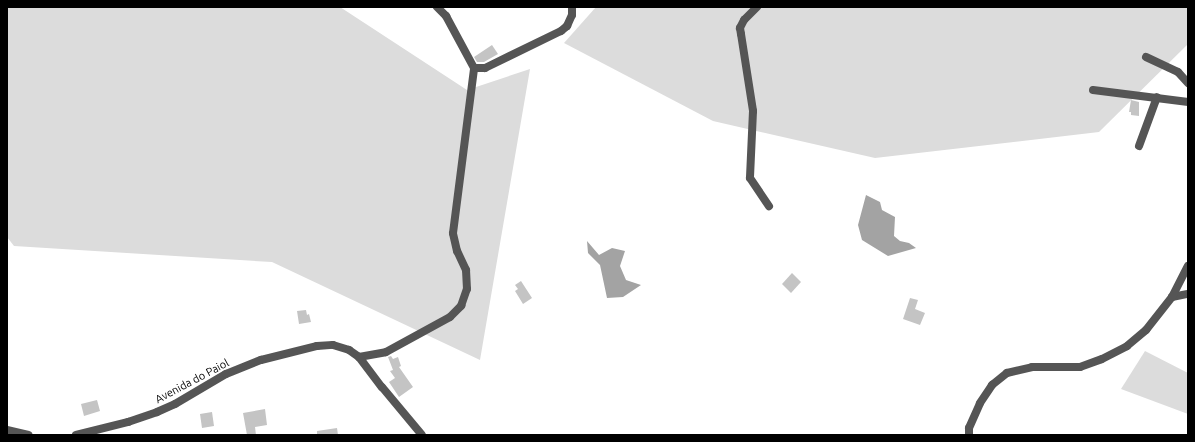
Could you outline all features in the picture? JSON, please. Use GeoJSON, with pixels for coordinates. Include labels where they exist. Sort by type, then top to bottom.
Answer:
{"type":"FeatureCollection","features":[{"type":"Feature","properties":{"kind":"street"},"geometry":{"type":"LineString","coordinates":[[359,357],[386,352],[450,318],[461,306],[467,289],[466,270],[457,251],[453,233],[474,68],[446,16],[437,7]]}},
{"type":"Feature","properties":{"kind":"street"},"geometry":{"type":"LineString","coordinates":[[474,68],[484,68],[561,31],[567,26],[572,15],[572,7]]}},
{"type":"Feature","properties":{"kind":"street"},"geometry":{"type":"LineString","coordinates":[[757,7],[744,20],[740,28],[753,111],[750,178],[769,206]]}},
{"type":"Feature","properties":{"kind":"street"},"geometry":{"type":"LineString","coordinates":[[1146,56],[1178,72],[1188,83]]}},
{"type":"Feature","properties":{"kind":"street"},"geometry":{"type":"LineString","coordinates":[[1093,90],[1188,102]]}},
{"type":"Feature","properties":{"kind":"street"},"geometry":{"type":"LineString","coordinates":[[1139,146],[1157,97]]}},
{"type":"Feature","properties":{"kind":"street"},"geometry":{"type":"LineString","coordinates":[[969,435],[970,428],[980,403],[992,385],[1007,373],[1032,367],[1080,368],[1127,346],[1146,330],[1172,297],[1188,266]]}},
{"type":"Feature","properties":{"kind":"street"},"geometry":{"type":"LineString","coordinates":[[1172,297],[1188,294]]}},
{"type":"Feature","properties":{"kind":"street","name":"Avenida do Paiol"},"geometry":{"type":"LineString","coordinates":[[76,435],[128,422],[156,412],[175,404],[226,374],[261,360],[317,346],[333,346],[349,350],[359,357],[422,435]]}},
{"type":"Feature","properties":{"kind":"street"},"geometry":{"type":"LineString","coordinates":[[7,430],[28,435]]}},
{"type":"Feature","properties":{"kind":"shaded area"},"geometry":{"type":"Polygon","coordinates":[[[7,7],[340,7],[467,90],[530,69],[480,360],[272,262],[14,246],[7,237],[7,7]]]}},
{"type":"Feature","properties":{"kind":"shaded area"},"geometry":{"type":"Polygon","coordinates":[[[596,7],[1188,7],[1188,44],[1099,132],[875,158],[713,121],[564,43],[596,7]]]}},
{"type":"Feature","properties":{"kind":"shaded area"},"geometry":{"type":"Polygon","coordinates":[[[866,195],[880,202],[882,210],[895,217],[894,236],[900,241],[909,243],[916,248],[888,256],[862,240],[858,225],[866,195]]]}},
{"type":"Feature","properties":{"kind":"shaded area"},"geometry":{"type":"Polygon","coordinates":[[[587,241],[599,255],[612,248],[625,251],[620,266],[626,280],[641,285],[623,297],[607,298],[600,265],[588,253],[587,241]]]}},
{"type":"Feature","properties":{"kind":"shaded area"},"geometry":{"type":"Polygon","coordinates":[[[1145,351],[1188,373],[1188,414],[1121,389],[1145,351]]]}},
{"type":"Feature","properties":{"kind":"building"},"geometry":{"type":"Polygon","coordinates":[[[492,45],[498,54],[484,62],[477,62],[474,57],[492,45]]]}},
{"type":"Feature","properties":{"kind":"building"},"geometry":{"type":"Polygon","coordinates":[[[1131,100],[1139,102],[1139,116],[1131,115],[1131,112],[1129,112],[1131,100]]]}},
{"type":"Feature","properties":{"kind":"building"},"geometry":{"type":"Polygon","coordinates":[[[792,273],[801,282],[791,293],[782,284],[792,273]]]}},
{"type":"Feature","properties":{"kind":"building"},"geometry":{"type":"Polygon","coordinates":[[[521,281],[532,298],[523,304],[515,291],[518,289],[515,285],[521,281]]]}},
{"type":"Feature","properties":{"kind":"building"},"geometry":{"type":"Polygon","coordinates":[[[910,298],[918,300],[915,309],[925,313],[920,325],[903,319],[910,298]]]}},
{"type":"Feature","properties":{"kind":"building"},"geometry":{"type":"Polygon","coordinates":[[[306,310],[307,315],[309,314],[311,322],[299,324],[297,311],[306,310]]]}},
{"type":"Feature","properties":{"kind":"building"},"geometry":{"type":"Polygon","coordinates":[[[391,356],[393,359],[398,357],[401,366],[399,367],[413,387],[399,397],[389,382],[395,378],[390,371],[393,370],[388,357],[391,356]]]}},
{"type":"Feature","properties":{"kind":"building"},"geometry":{"type":"Polygon","coordinates":[[[97,400],[100,411],[84,416],[81,404],[97,400]]]}},
{"type":"Feature","properties":{"kind":"building"},"geometry":{"type":"Polygon","coordinates":[[[265,409],[267,425],[255,427],[256,435],[247,435],[243,413],[265,409]]]}},
{"type":"Feature","properties":{"kind":"building"},"geometry":{"type":"Polygon","coordinates":[[[212,412],[214,426],[202,428],[200,414],[212,412]]]}},
{"type":"Feature","properties":{"kind":"building"},"geometry":{"type":"Polygon","coordinates":[[[337,428],[338,435],[317,435],[317,431],[337,428]]]}}]}
